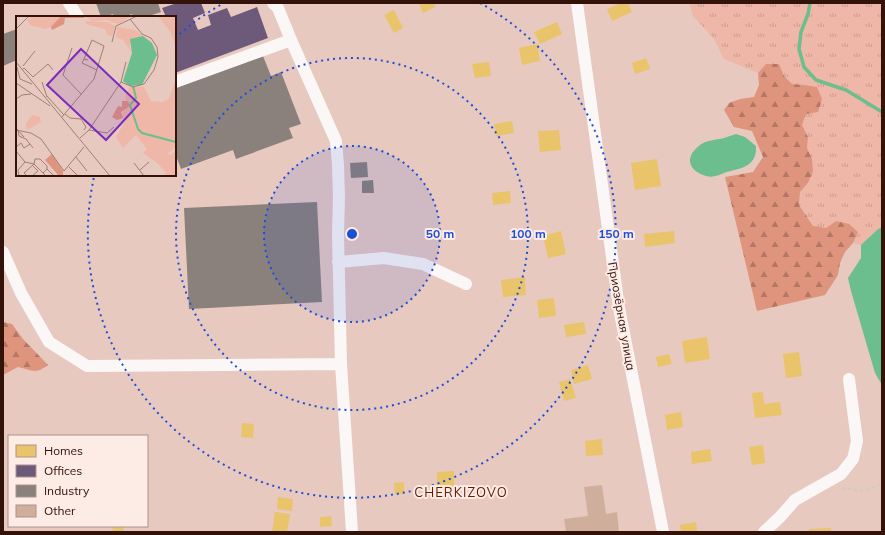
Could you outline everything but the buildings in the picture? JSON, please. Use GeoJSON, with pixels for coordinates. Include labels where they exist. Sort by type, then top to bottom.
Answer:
{"type":"FeatureCollection","features":[{"type":"Feature","properties":{"kind":"street"},"geometry":{"type":"LineString","coordinates":[[69,3],[77,16]]}},
{"type":"Feature","properties":{"kind":"street"},"geometry":{"type":"LineString","coordinates":[[273,3],[278,8],[336,141],[339,197],[338,262],[341,364],[352,532]]}},
{"type":"Feature","properties":{"kind":"street","name":"Приозёрная улица"},"geometry":{"type":"LineString","coordinates":[[578,3],[619,308],[662,532]]}},
{"type":"Feature","properties":{"kind":"street"},"geometry":{"type":"LineString","coordinates":[[176,82],[291,40]]}},
{"type":"Feature","properties":{"kind":"street"},"geometry":{"type":"LineString","coordinates":[[3,252],[21,293],[49,342],[87,366],[341,364]]}},
{"type":"Feature","properties":{"kind":"street"},"geometry":{"type":"LineString","coordinates":[[338,262],[384,258],[423,264],[466,284]]}},
{"type":"Feature","properties":{"kind":"street"},"geometry":{"type":"LineString","coordinates":[[764,532],[795,500],[841,474],[853,459],[857,441],[849,380]]}},
{"type":"Feature","properties":{"kind":"path"},"geometry":{"type":"LineString","coordinates":[[823,485],[863,491],[882,483]]}},
{"type":"Feature","properties":{"kind":"green space"},"geometry":{"type":"Polygon","coordinates":[[[689,3],[882,3],[882,227],[861,245],[853,243],[858,232],[836,221],[826,228],[813,226],[799,205],[800,192],[808,183],[812,159],[807,148],[808,137],[802,125],[817,87],[792,84],[784,76],[766,64],[758,73],[724,59],[714,39],[693,16],[689,3]]]}},
{"type":"Feature","properties":{"kind":"green space"},"geometry":{"type":"Polygon","coordinates":[[[766,64],[779,64],[784,76],[792,84],[817,87],[822,99],[818,112],[806,114],[802,125],[808,137],[807,148],[812,159],[813,171],[808,183],[800,192],[799,205],[813,226],[826,228],[836,221],[849,224],[858,232],[853,243],[845,252],[840,263],[838,275],[825,295],[757,311],[725,177],[753,172],[763,157],[752,131],[734,127],[724,110],[729,103],[740,99],[754,97],[759,85],[758,73],[766,64]]]}},
{"type":"Feature","properties":{"kind":"green space"},"geometry":{"type":"Polygon","coordinates":[[[3,322],[12,324],[23,339],[48,365],[36,371],[18,367],[3,375],[3,322]]]}},
{"type":"Feature","properties":{"kind":"shaded area"},"geometry":{"type":"Polygon","coordinates":[[[736,134],[745,137],[756,146],[756,153],[751,163],[741,168],[711,177],[695,171],[690,163],[690,159],[692,154],[700,145],[736,134]]]}},
{"type":"Feature","properties":{"kind":"shaded area"},"geometry":{"type":"Polygon","coordinates":[[[882,227],[882,385],[875,373],[848,278],[861,258],[861,245],[882,227]]]}},
{"type":"Feature","properties":{"kind":"waterway"},"geometry":{"type":"LineString","coordinates":[[810,3],[808,14],[801,32],[799,49],[804,67],[816,80],[846,90],[882,112]]}},
{"type":"Feature","properties":{"kind":"district","name":"CHERKIZOVO"},"geometry":{"type":"Point","coordinates":[461,492]}}]}
